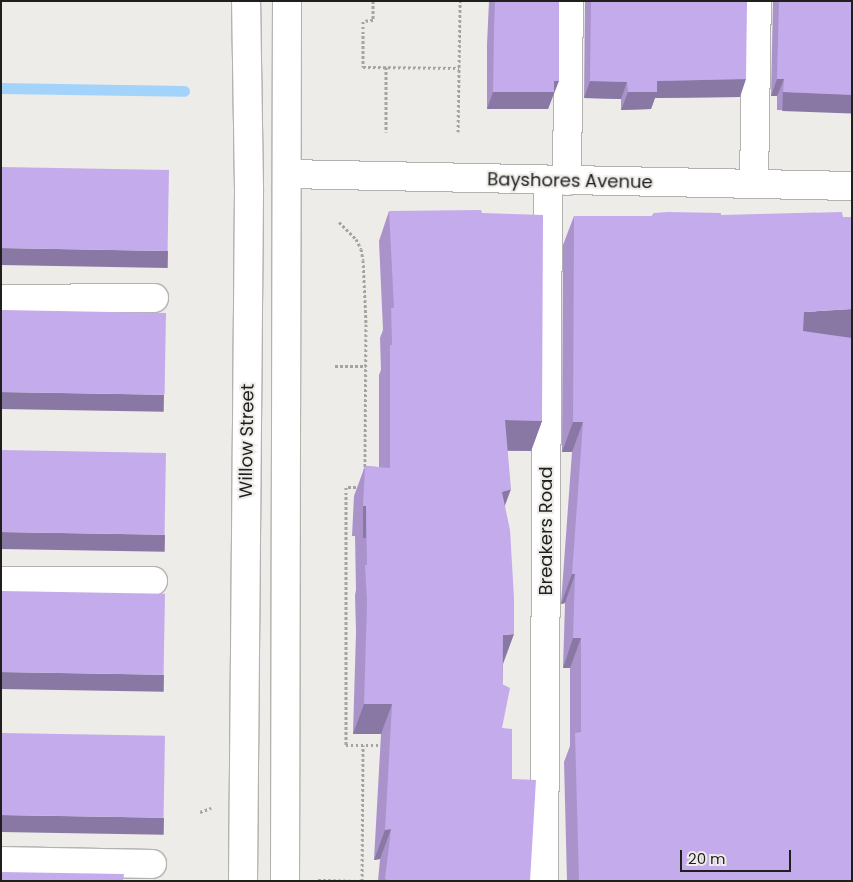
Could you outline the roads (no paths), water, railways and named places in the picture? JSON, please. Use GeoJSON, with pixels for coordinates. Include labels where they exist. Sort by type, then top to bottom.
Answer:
{"type":"FeatureCollection","features":[{"type":"Feature","properties":{"kind":"street","name":"Willow Street"},"geometry":{"type":"LineString","coordinates":[[243,881],[249,198],[246,1]]}},
{"type":"Feature","properties":{"kind":"street"},"geometry":{"type":"LineString","coordinates":[[285,881],[287,1]]}},
{"type":"Feature","properties":{"kind":"street","name":"Breakers Road"},"geometry":{"type":"LineString","coordinates":[[544,881],[557,181],[569,1]]}},
{"type":"Feature","properties":{"kind":"street"},"geometry":{"type":"LineString","coordinates":[[754,184],[757,1]]}},
{"type":"Feature","properties":{"kind":"street","name":"Bayshores Avenue"},"geometry":{"type":"LineString","coordinates":[[288,174],[852,186]]}},
{"type":"Feature","properties":{"kind":"street"},"geometry":{"type":"LineString","coordinates":[[1,299],[154,298]]}},
{"type":"Feature","properties":{"kind":"street"},"geometry":{"type":"LineString","coordinates":[[1,581],[153,581]]}},
{"type":"Feature","properties":{"kind":"street"},"geometry":{"type":"LineString","coordinates":[[1,861],[152,864]]}},
{"type":"Feature","properties":{"kind":"waterway"},"geometry":{"type":"LineString","coordinates":[[1,88],[184,91]]}}]}
